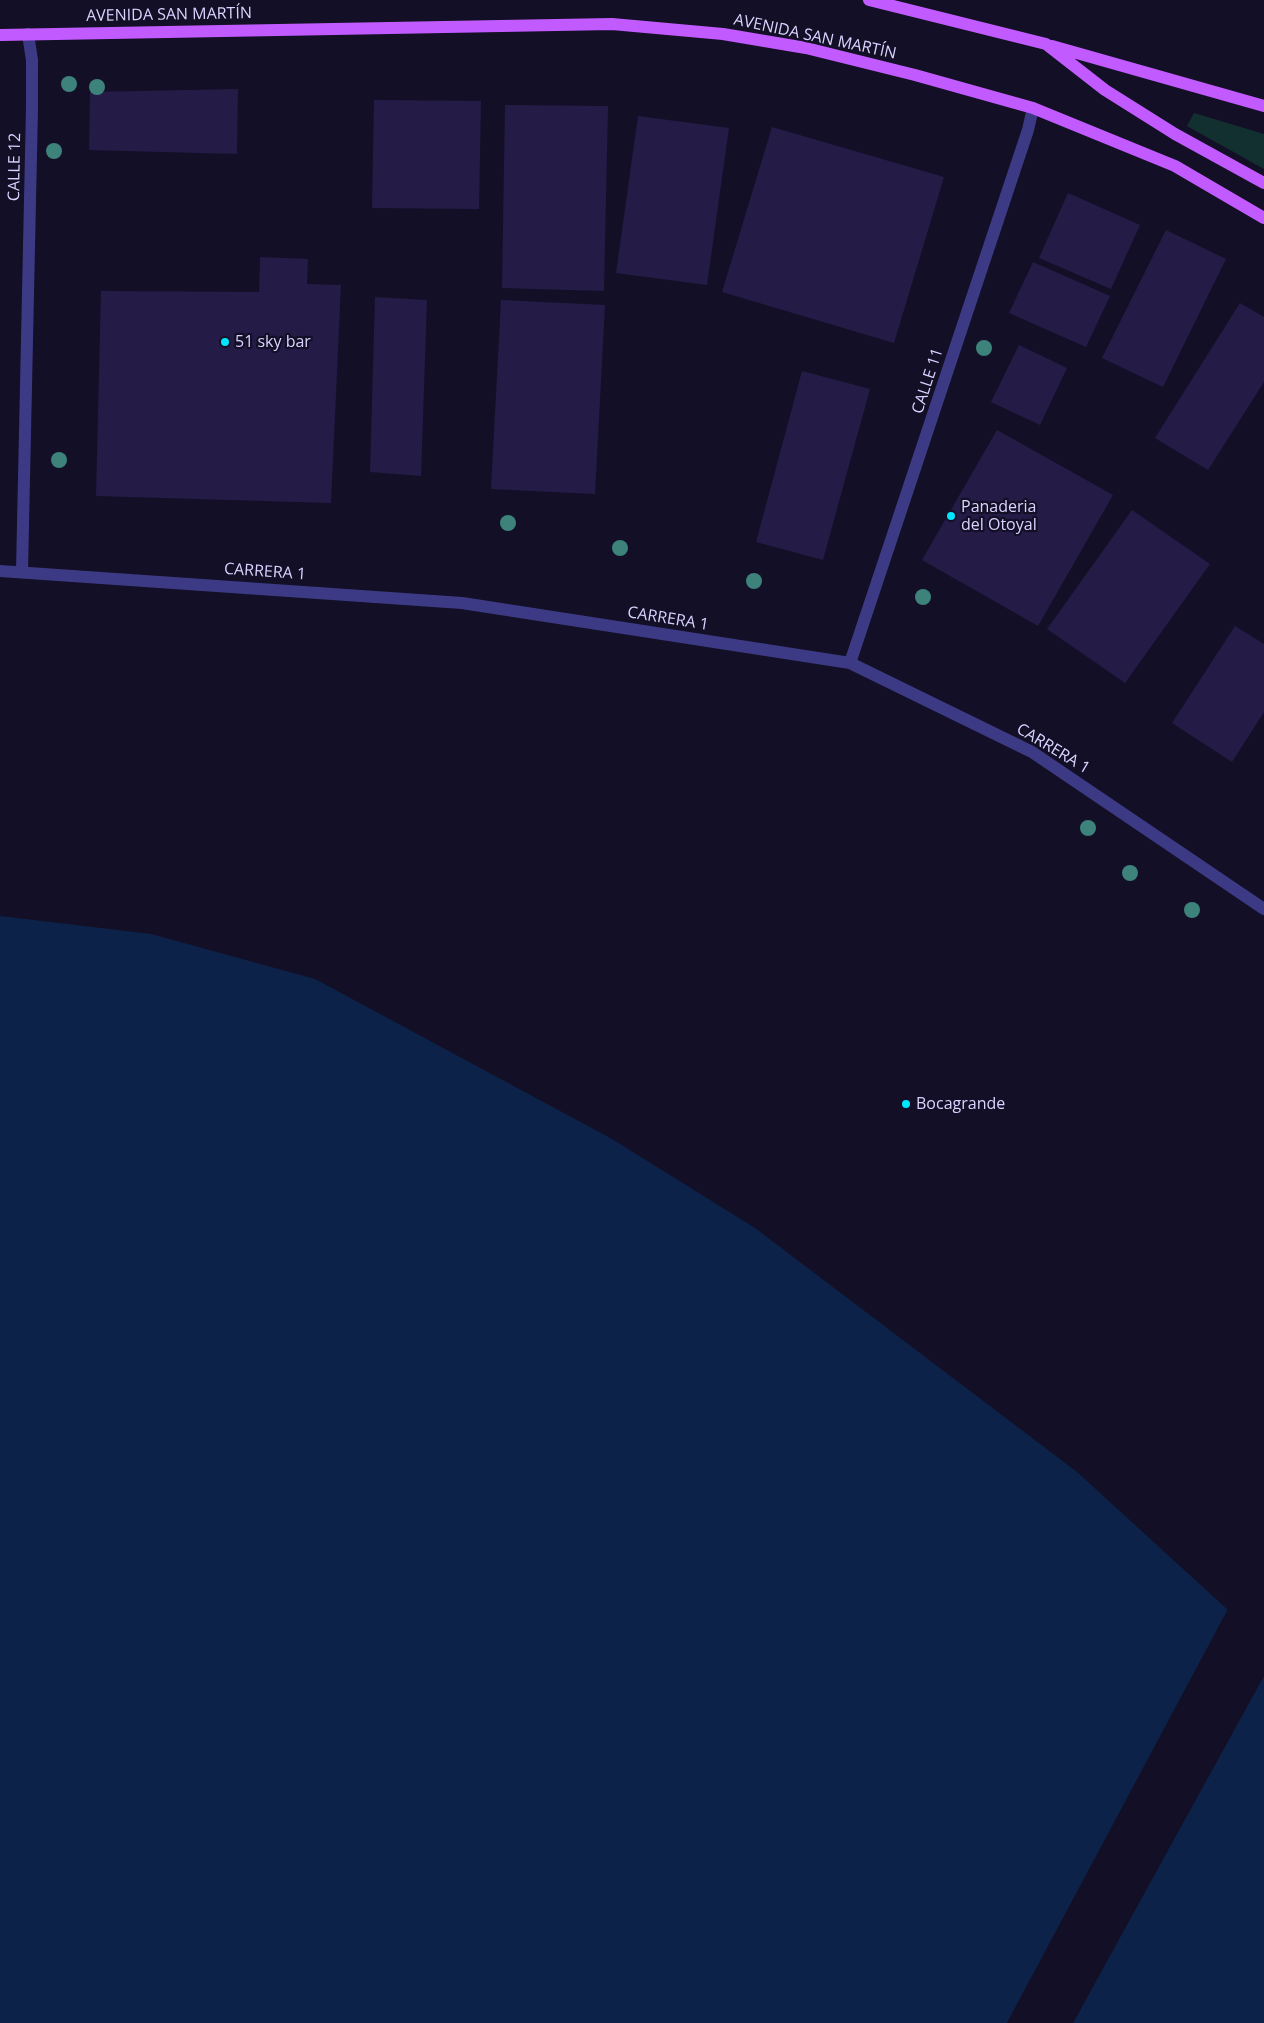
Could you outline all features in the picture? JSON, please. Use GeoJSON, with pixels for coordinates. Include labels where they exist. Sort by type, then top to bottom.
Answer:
{"type":"FeatureCollection","features":[{"type":"Feature","properties":{"kind":"main road"},"geometry":{"type":"LineString","coordinates":[[869,0],[1046,44],[1264,106]]}},
{"type":"Feature","properties":{"kind":"main road","name":"AVENIDA SAN MARTÍN"},"geometry":{"type":"LineString","coordinates":[[0,35],[612,24],[723,34],[806,48],[915,75],[1033,108],[1175,166],[1264,218]]}},
{"type":"Feature","properties":{"kind":"main road"},"geometry":{"type":"LineString","coordinates":[[1046,44],[1105,90],[1175,134],[1264,183]]}},
{"type":"Feature","properties":{"kind":"street","name":"CALLE 12"},"geometry":{"type":"LineString","coordinates":[[22,571],[32,79],[32,60],[28,34]]}},
{"type":"Feature","properties":{"kind":"street","name":"CALLE 11"},"geometry":{"type":"LineString","coordinates":[[850,663],[1028,130],[1033,108]]}},
{"type":"Feature","properties":{"kind":"street","name":"CARRERA 1"},"geometry":{"type":"LineString","coordinates":[[0,571],[22,571],[462,603],[850,663],[1032,752],[1264,909]]}},
{"type":"Feature","properties":{"kind":"green space"},"geometry":{"type":"Polygon","coordinates":[[[1194,113],[1264,134],[1264,169],[1187,126],[1194,113]]]}},
{"type":"Feature","properties":{"kind":"water"},"geometry":{"type":"Polygon","coordinates":[[[0,916],[151,934],[315,979],[612,1139],[755,1228],[1077,1472],[1228,1610],[1007,2023],[0,2023],[0,916]]]}},
{"type":"Feature","properties":{"kind":"water"},"geometry":{"type":"Polygon","coordinates":[[[1264,1676],[1264,2023],[1073,2023],[1264,1676]]]}},
{"type":"Feature","properties":{"kind":"pier"},"geometry":{"type":"Polygon","coordinates":[[[1229,1607],[1230,1611],[1010,2023],[1007,2023],[1229,1607]]]}},
{"type":"Feature","properties":{"kind":"pier"},"geometry":{"type":"Polygon","coordinates":[[[1264,1673],[1073,2023],[1070,2023],[1262,1675],[1264,1673]]]}},
{"type":"Feature","properties":{"kind":"building"},"geometry":{"type":"Polygon","coordinates":[[[238,89],[237,154],[89,150],[90,92],[238,89]]]}},
{"type":"Feature","properties":{"kind":"building"},"geometry":{"type":"Polygon","coordinates":[[[374,100],[481,101],[479,209],[372,208],[374,100]]]}},
{"type":"Feature","properties":{"kind":"building"},"geometry":{"type":"Polygon","coordinates":[[[505,105],[608,106],[604,291],[502,288],[505,105]]]}},
{"type":"Feature","properties":{"kind":"building"},"geometry":{"type":"Polygon","coordinates":[[[638,116],[729,128],[707,285],[616,273],[638,116]]]}},
{"type":"Feature","properties":{"kind":"building"},"geometry":{"type":"Polygon","coordinates":[[[772,127],[944,177],[894,343],[722,292],[772,127]]]}},
{"type":"Feature","properties":{"kind":"building"},"geometry":{"type":"Polygon","coordinates":[[[1068,193],[1140,225],[1111,289],[1039,258],[1068,193]]]}},
{"type":"Feature","properties":{"kind":"building"},"geometry":{"type":"Polygon","coordinates":[[[1166,230],[1226,259],[1163,387],[1102,358],[1166,230]]]}},
{"type":"Feature","properties":{"kind":"building"},"geometry":{"type":"Polygon","coordinates":[[[260,257],[308,259],[307,284],[341,285],[331,503],[96,496],[101,291],[259,292],[260,257]]]}},
{"type":"Feature","properties":{"kind":"building"},"geometry":{"type":"Polygon","coordinates":[[[1033,262],[1110,296],[1086,347],[1009,313],[1033,262]]]}},
{"type":"Feature","properties":{"kind":"building"},"geometry":{"type":"Polygon","coordinates":[[[375,297],[427,300],[421,476],[370,472],[375,297]]]}},
{"type":"Feature","properties":{"kind":"building"},"geometry":{"type":"Polygon","coordinates":[[[501,300],[605,305],[595,494],[491,489],[501,300]]]}},
{"type":"Feature","properties":{"kind":"building"},"geometry":{"type":"Polygon","coordinates":[[[1240,303],[1264,317],[1264,382],[1208,470],[1155,438],[1240,303]]]}},
{"type":"Feature","properties":{"kind":"building"},"geometry":{"type":"Polygon","coordinates":[[[1019,345],[1067,368],[1040,425],[991,402],[1019,345]]]}},
{"type":"Feature","properties":{"kind":"building"},"geometry":{"type":"Polygon","coordinates":[[[802,371],[870,389],[823,560],[756,542],[802,371]]]}},
{"type":"Feature","properties":{"kind":"building"},"geometry":{"type":"Polygon","coordinates":[[[997,430],[1113,495],[1038,626],[922,560],[997,430]]]}},
{"type":"Feature","properties":{"kind":"building"},"geometry":{"type":"Polygon","coordinates":[[[1132,510],[1210,564],[1125,683],[1047,629],[1132,510]]]}},
{"type":"Feature","properties":{"kind":"building"},"geometry":{"type":"Polygon","coordinates":[[[1235,626],[1264,644],[1264,712],[1232,762],[1172,723],[1235,626]]]}},
{"type":"Feature","properties":{"kind":"place","name":"51 sky bar"},"geometry":{"type":"Point","coordinates":[225,342]}},
{"type":"Feature","properties":{"kind":"place","name":"Panaderia del Otoyal"},"geometry":{"type":"Point","coordinates":[951,516]}},
{"type":"Feature","properties":{"kind":"place","name":"Bocagrande"},"geometry":{"type":"Point","coordinates":[906,1104]}}]}
